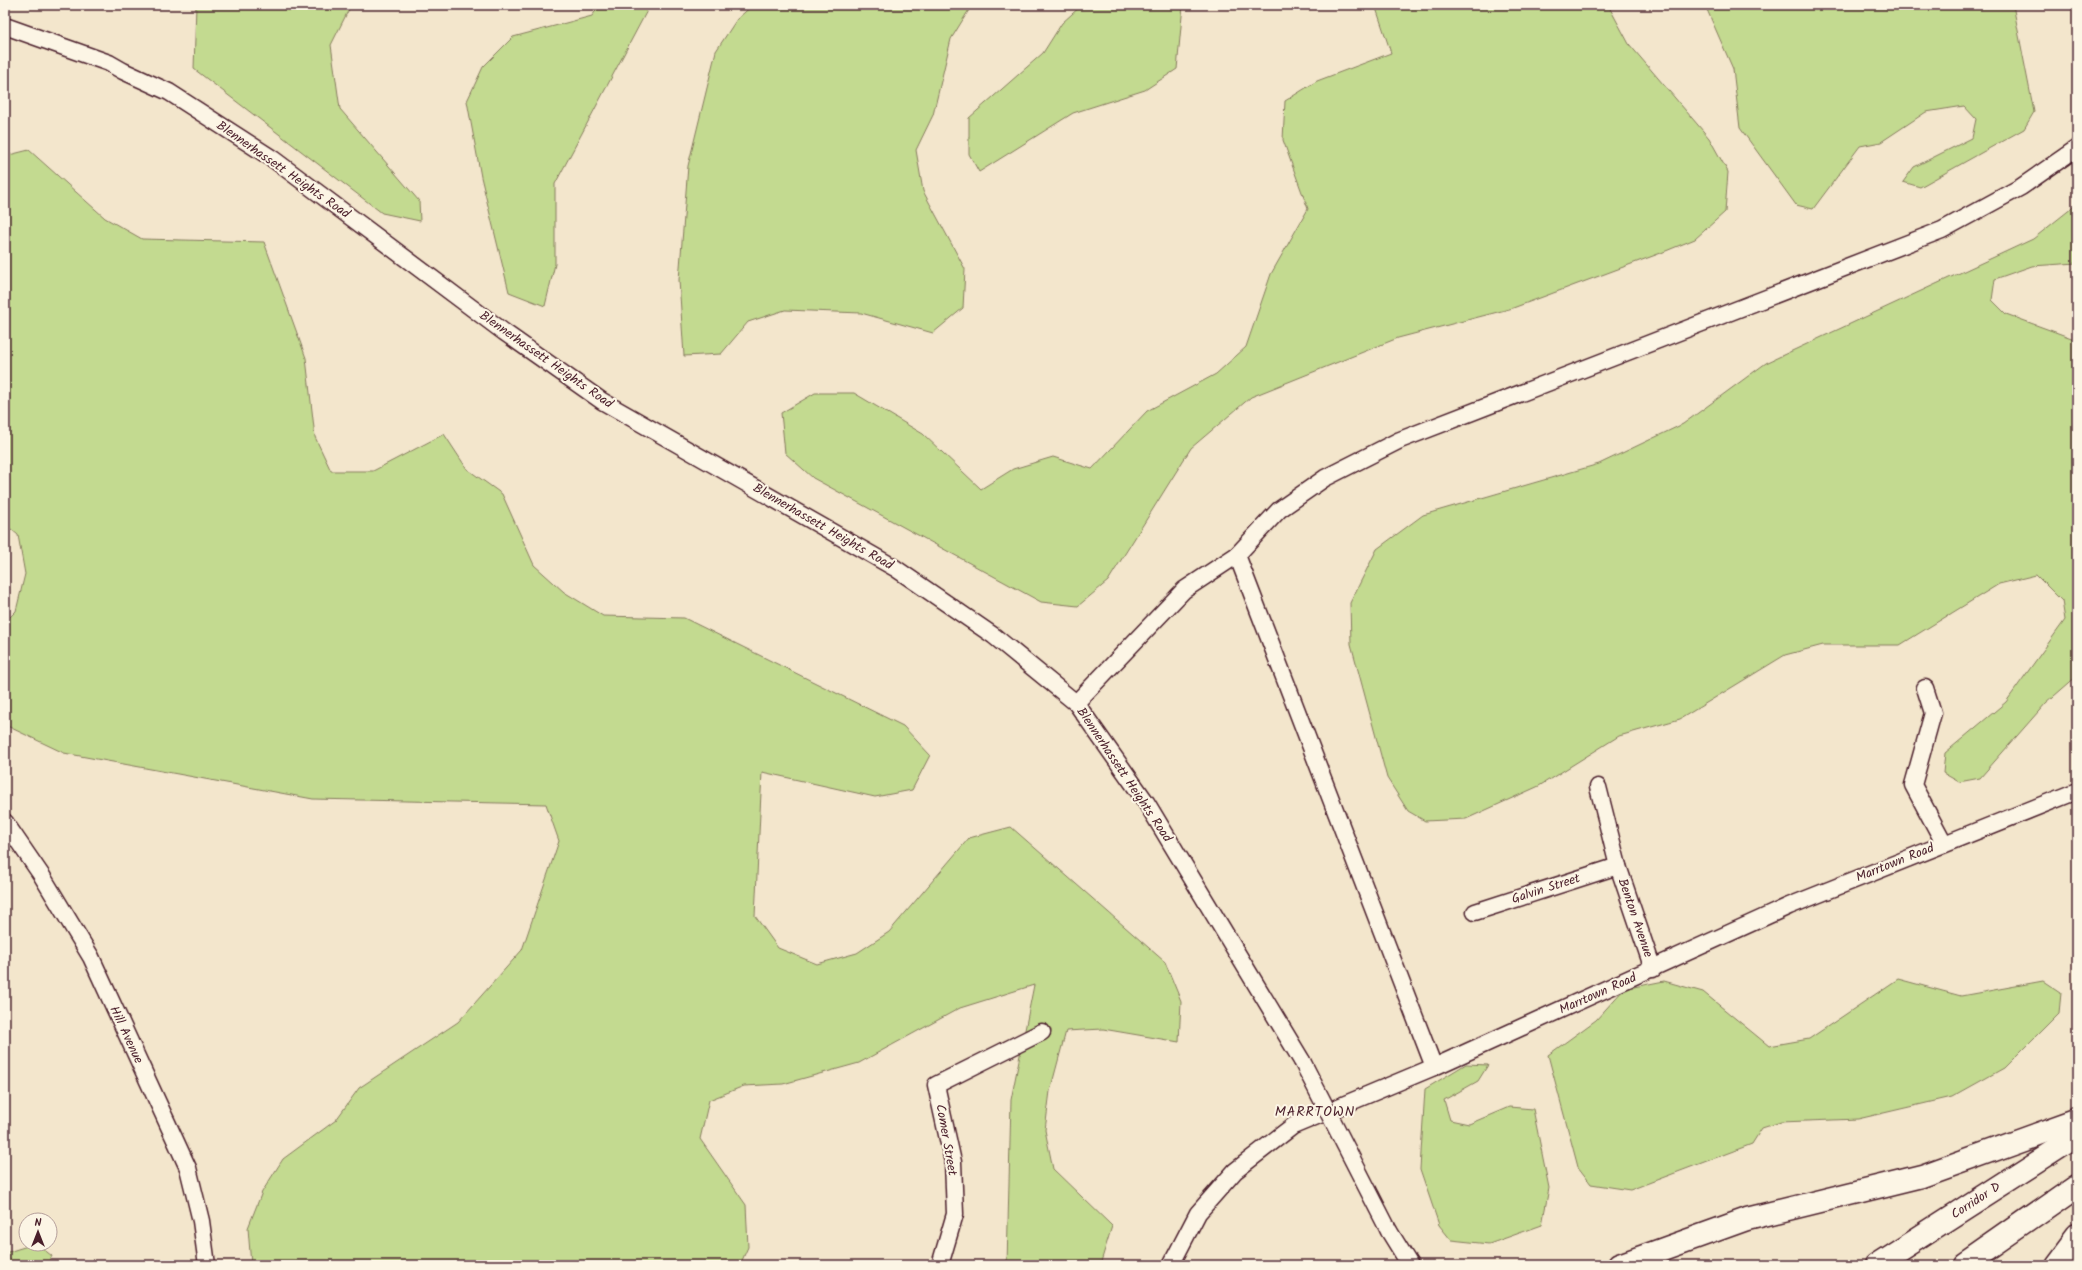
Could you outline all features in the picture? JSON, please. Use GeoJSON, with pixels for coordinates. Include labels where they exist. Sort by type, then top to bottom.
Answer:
{"type":"FeatureCollection","features":[{"type":"Feature","properties":{"kind":"highway"},"geometry":{"type":"LineString","coordinates":[[1619,1265],[1747,1219],[1922,1176],[2077,1120]]}},
{"type":"Feature","properties":{"kind":"highway","name":"Corridor D"},"geometry":{"type":"LineString","coordinates":[[1876,1265],[2077,1136]]}},
{"type":"Feature","properties":{"kind":"highway"},"geometry":{"type":"LineString","coordinates":[[1964,1265],[2077,1186]]}},
{"type":"Feature","properties":{"kind":"highway"},"geometry":{"type":"LineString","coordinates":[[2056,1265],[2077,1237]]}},
{"type":"Feature","properties":{"kind":"street","name":"Blennerhassett Heights Road"},"geometry":{"type":"LineString","coordinates":[[5,26],[109,62],[123,71],[169,92],[273,159],[567,378],[648,429],[702,457],[895,568],[994,636],[1076,704],[1146,802],[1302,1061],[1389,1232],[1410,1265]]}},
{"type":"Feature","properties":{"kind":"street"},"geometry":{"type":"LineString","coordinates":[[1076,704],[1184,590],[1237,555],[1279,510],[1325,478],[1400,440],[1942,230],[2021,187],[2077,148]]}},
{"type":"Feature","properties":{"kind":"street"},"geometry":{"type":"LineString","coordinates":[[1237,555],[1434,1067]]}},
{"type":"Feature","properties":{"kind":"street"},"geometry":{"type":"LineString","coordinates":[[1925,688],[1933,713],[1913,785],[1944,843]]}},
{"type":"Feature","properties":{"kind":"street","name":"Benton Avenue"},"geometry":{"type":"LineString","coordinates":[[1598,787],[1618,866],[1653,969]]}},
{"type":"Feature","properties":{"kind":"street","name":"Marrtown Road"},"geometry":{"type":"LineString","coordinates":[[1171,1265],[1198,1213],[1235,1171],[1293,1126],[1434,1067],[1790,906],[2077,791]]}},
{"type":"Feature","properties":{"kind":"street","name":"Hill Avenue"},"geometry":{"type":"LineString","coordinates":[[5,822],[42,876],[90,957],[185,1161],[201,1221],[207,1265]]}},
{"type":"Feature","properties":{"kind":"street","name":"Galvin Street"},"geometry":{"type":"LineString","coordinates":[[1475,912],[1618,866]]}},
{"type":"Feature","properties":{"kind":"street","name":"Comer Street"},"geometry":{"type":"LineString","coordinates":[[940,1265],[955,1214],[953,1162],[936,1085],[1042,1032]]}},
{"type":"Feature","properties":{"kind":"green space"},"geometry":{"type":"Polygon","coordinates":[[[196,5],[351,5],[331,45],[340,109],[419,201],[420,221],[382,213],[194,69],[196,5]]]}},
{"type":"Feature","properties":{"kind":"green space"},"geometry":{"type":"Polygon","coordinates":[[[600,5],[650,5],[555,184],[555,264],[545,306],[509,292],[481,177],[467,101],[483,67],[513,37],[592,16],[600,5]]]}},
{"type":"Feature","properties":{"kind":"green space"},"geometry":{"type":"Polygon","coordinates":[[[753,5],[972,5],[951,39],[933,115],[916,150],[923,191],[965,269],[963,308],[933,333],[861,313],[785,310],[748,322],[721,354],[684,356],[679,280],[688,166],[716,51],[737,19],[753,5]]]}},
{"type":"Feature","properties":{"kind":"green space"},"geometry":{"type":"Polygon","coordinates":[[[1082,5],[1183,5],[1177,69],[1145,90],[1073,113],[979,172],[969,154],[969,118],[1043,53],[1062,23],[1082,5]]]}},
{"type":"Feature","properties":{"kind":"green space"},"geometry":{"type":"Polygon","coordinates":[[[1375,5],[1608,5],[1629,44],[1709,138],[1728,172],[1725,212],[1695,239],[1661,253],[1513,308],[1398,338],[1251,397],[1191,448],[1108,581],[1078,606],[1041,602],[813,478],[785,453],[781,413],[815,393],[854,393],[923,434],[981,489],[1013,469],[1053,457],[1092,469],[1147,411],[1216,374],[1246,347],[1271,274],[1308,209],[1283,140],[1285,101],[1317,81],[1391,53],[1375,5]]]}},
{"type":"Feature","properties":{"kind":"green space"},"geometry":{"type":"Polygon","coordinates":[[[1705,5],[2013,5],[2034,112],[2024,129],[1920,187],[1903,182],[1914,167],[1972,138],[1976,119],[1964,106],[1926,112],[1881,142],[1860,146],[1813,209],[1796,205],[1740,128],[1733,69],[1705,5]]]}},
{"type":"Feature","properties":{"kind":"green space"},"geometry":{"type":"Polygon","coordinates":[[[29,150],[105,218],[142,239],[264,242],[306,358],[315,437],[331,471],[373,471],[444,434],[467,469],[502,494],[534,565],[564,592],[603,616],[684,618],[903,726],[930,755],[912,790],[875,797],[762,772],[755,916],[778,948],[817,964],[857,953],[889,932],[969,838],[1011,827],[1165,962],[1181,1001],[1179,1042],[1103,1029],[1066,1031],[1050,1091],[1045,1130],[1053,1169],[1112,1226],[1100,1265],[1007,1265],[1011,1100],[1034,985],[960,1008],[859,1063],[783,1084],[744,1086],[709,1100],[700,1139],[746,1205],[748,1247],[740,1265],[251,1265],[248,1228],[262,1192],[283,1159],[336,1120],[359,1088],[458,1022],[522,950],[559,841],[546,804],[313,799],[64,753],[5,725],[5,622],[16,611],[25,574],[18,535],[5,524],[5,156],[29,150]]]}},
{"type":"Feature","properties":{"kind":"green space"},"geometry":{"type":"Polygon","coordinates":[[[2077,204],[2077,263],[2032,266],[1995,279],[1992,300],[2006,314],[2077,340],[2077,676],[2046,703],[1980,778],[1959,782],[1943,773],[1945,753],[2006,702],[2065,620],[2062,601],[2036,575],[1999,584],[1900,645],[1823,645],[1785,655],[1680,719],[1619,736],[1539,786],[1466,819],[1425,821],[1408,811],[1387,778],[1351,644],[1350,603],[1377,549],[1423,515],[1599,464],[1683,424],[1766,363],[2033,239],[2077,204]]]}},
{"type":"Feature","properties":{"kind":"green space"},"geometry":{"type":"Polygon","coordinates":[[[1898,979],[1961,996],[2043,981],[2061,993],[2059,1013],[2004,1068],[1952,1097],[1858,1119],[1781,1122],[1762,1128],[1752,1144],[1630,1190],[1591,1184],[1578,1167],[1548,1055],[1596,1020],[1624,989],[1664,981],[1703,992],[1769,1046],[1809,1039],[1898,979]]]}},
{"type":"Feature","properties":{"kind":"green space"},"geometry":{"type":"Polygon","coordinates":[[[1466,1064],[1488,1065],[1478,1081],[1444,1100],[1450,1120],[1469,1124],[1509,1107],[1533,1109],[1549,1188],[1542,1225],[1489,1244],[1451,1240],[1439,1225],[1420,1169],[1425,1089],[1466,1064]]]}},
{"type":"Feature","properties":{"kind":"green space"},"geometry":{"type":"Polygon","coordinates":[[[18,1249],[18,1252],[47,1252],[52,1256],[47,1265],[5,1265],[5,1253],[18,1249]]]}},
{"type":"Feature","properties":{"kind":"district","name":"MARRTOWN"},"geometry":{"type":"Point","coordinates":[1315,1112]}}]}
